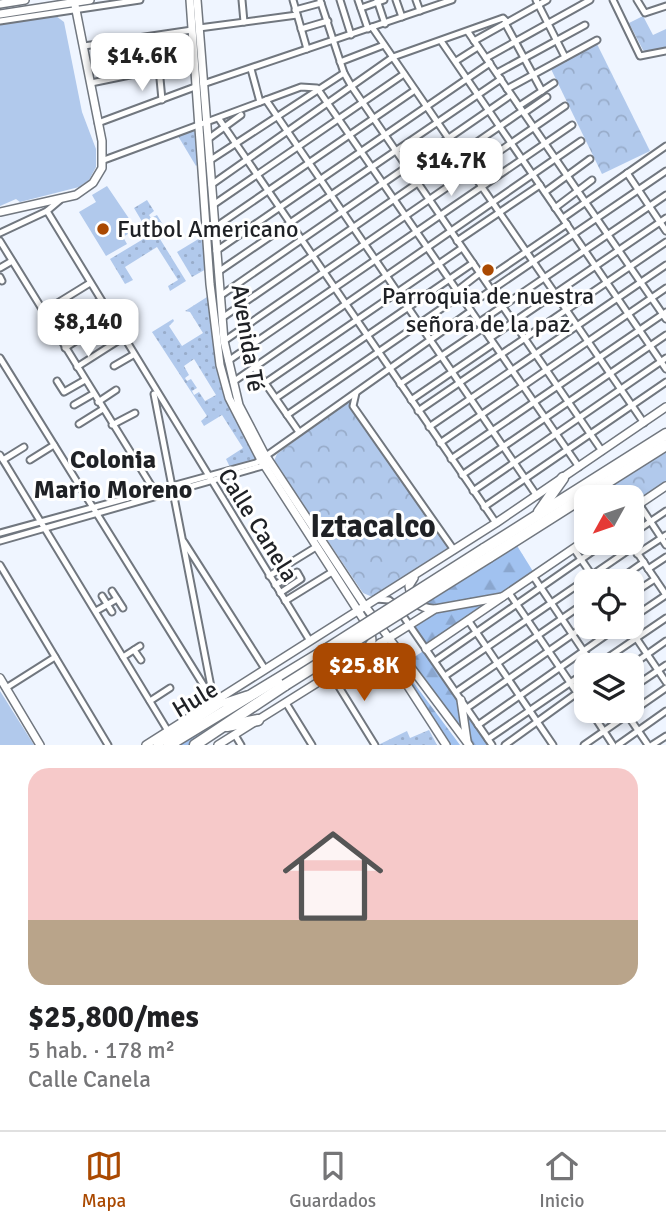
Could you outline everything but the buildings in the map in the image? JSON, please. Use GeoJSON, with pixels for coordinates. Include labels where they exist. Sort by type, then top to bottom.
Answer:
{"type":"FeatureCollection","features":[{"type":"Feature","properties":{"kind":"highway"},"geometry":{"type":"LineString","coordinates":[[195,745],[486,553],[535,517],[666,434]]}},
{"type":"Feature","properties":{"kind":"highway"},"geometry":{"type":"LineString","coordinates":[[169,745],[666,445]]}},
{"type":"Feature","properties":{"kind":"highway"},"geometry":{"type":"LineString","coordinates":[[535,517],[563,478]]}},
{"type":"Feature","properties":{"kind":"highway"},"geometry":{"type":"LineString","coordinates":[[223,727],[258,720]]}},
{"type":"Feature","properties":{"kind":"main road"},"geometry":{"type":"LineString","coordinates":[[0,4],[25,0]]}},
{"type":"Feature","properties":{"kind":"main road"},"geometry":{"type":"LineString","coordinates":[[0,14],[90,0]]}},
{"type":"Feature","properties":{"kind":"main road","name":"Avenida Té"},"geometry":{"type":"LineString","coordinates":[[190,0],[195,29],[202,125],[210,285],[220,365],[234,413],[355,592],[468,743]]}},
{"type":"Feature","properties":{"kind":"main road","name":"Avenida Té"},"geometry":{"type":"LineString","coordinates":[[195,29],[197,0]]}},
{"type":"Feature","properties":{"kind":"main road"},"geometry":{"type":"LineString","coordinates":[[0,212],[61,200],[89,187],[98,176],[104,160],[75,4]]}},
{"type":"Feature","properties":{"kind":"main road","name":"Avenida Té"},"geometry":{"type":"LineString","coordinates":[[202,125],[208,139],[224,341],[232,383],[241,410],[266,461],[372,635],[371,643],[362,655]]}},
{"type":"Feature","properties":{"kind":"main road"},"geometry":{"type":"LineString","coordinates":[[146,745],[496,523],[666,407]]}},
{"type":"Feature","properties":{"kind":"main road"},"geometry":{"type":"LineString","coordinates":[[644,501],[666,486]]}},
{"type":"Feature","properties":{"kind":"main road"},"geometry":{"type":"LineString","coordinates":[[426,649],[574,549]]}},
{"type":"Feature","properties":{"kind":"main road"},"geometry":{"type":"LineString","coordinates":[[419,572],[410,584],[411,596],[421,607],[435,609],[506,595]]}},
{"type":"Feature","properties":{"kind":"main road"},"geometry":{"type":"LineString","coordinates":[[355,592],[376,599]]}},
{"type":"Feature","properties":{"kind":"main road"},"geometry":{"type":"LineString","coordinates":[[222,744],[435,609]]}},
{"type":"Feature","properties":{"kind":"main road"},"geometry":{"type":"LineString","coordinates":[[380,643],[446,745]]}},
{"type":"Feature","properties":{"kind":"main road"},"geometry":{"type":"LineString","coordinates":[[0,678],[40,745]]}},
{"type":"Feature","properties":{"kind":"main road","name":"Hule"},"geometry":{"type":"LineString","coordinates":[[157,745],[220,704],[255,693]]}},
{"type":"Feature","properties":{"kind":"main road"},"geometry":{"type":"LineString","coordinates":[[461,700],[468,743]]}},
{"type":"Feature","properties":{"kind":"street"},"geometry":{"type":"LineString","coordinates":[[0,21],[75,4],[140,0]]}},
{"type":"Feature","properties":{"kind":"street"},"geometry":{"type":"LineString","coordinates":[[242,0],[244,22]]}},
{"type":"Feature","properties":{"kind":"street"},"geometry":{"type":"LineString","coordinates":[[293,0],[307,49]]}},
{"type":"Feature","properties":{"kind":"street"},"geometry":{"type":"LineString","coordinates":[[340,0],[351,35]]}},
{"type":"Feature","properties":{"kind":"street"},"geometry":{"type":"LineString","coordinates":[[358,0],[370,28],[393,57],[644,423]]}},
{"type":"Feature","properties":{"kind":"street"},"geometry":{"type":"LineString","coordinates":[[396,0],[402,18]]}},
{"type":"Feature","properties":{"kind":"street"},"geometry":{"type":"LineString","coordinates":[[416,0],[420,11]]}},
{"type":"Feature","properties":{"kind":"street"},"geometry":{"type":"LineString","coordinates":[[98,123],[199,85],[402,18],[436,3],[452,0]]}},
{"type":"Feature","properties":{"kind":"street"},"geometry":{"type":"LineString","coordinates":[[456,61],[506,22],[537,2],[547,0]]}},
{"type":"Feature","properties":{"kind":"street"},"geometry":{"type":"LineString","coordinates":[[216,251],[467,78],[514,41],[590,0]]}},
{"type":"Feature","properties":{"kind":"street"},"geometry":{"type":"LineString","coordinates":[[613,0],[640,56],[666,51]]}},
{"type":"Feature","properties":{"kind":"street"},"geometry":{"type":"LineString","coordinates":[[637,0],[643,12],[647,13],[666,6]]}},
{"type":"Feature","properties":{"kind":"street"},"geometry":{"type":"LineString","coordinates":[[84,46],[244,22],[296,12],[321,1],[344,73],[352,87],[602,452]]}},
{"type":"Feature","properties":{"kind":"street"},"geometry":{"type":"LineString","coordinates":[[361,8],[380,1],[385,23]]}},
{"type":"Feature","properties":{"kind":"street"},"geometry":{"type":"LineString","coordinates":[[537,2],[565,57]]}},
{"type":"Feature","properties":{"kind":"street"},"geometry":{"type":"LineString","coordinates":[[211,185],[393,57],[503,18],[542,91]]}},
{"type":"Feature","properties":{"kind":"street"},"geometry":{"type":"LineString","coordinates":[[301,29],[328,21]]}},
{"type":"Feature","properties":{"kind":"street"},"geometry":{"type":"LineString","coordinates":[[218,272],[478,94],[524,58],[585,24]]}},
{"type":"Feature","properties":{"kind":"street"},"geometry":{"type":"LineString","coordinates":[[451,459],[665,315],[468,32]]}},
{"type":"Feature","properties":{"kind":"street"},"geometry":{"type":"LineString","coordinates":[[156,36],[162,100]]}},
{"type":"Feature","properties":{"kind":"street"},"geometry":{"type":"LineString","coordinates":[[507,89],[597,40]]}},
{"type":"Feature","properties":{"kind":"street"},"geometry":{"type":"LineString","coordinates":[[441,41],[617,299],[650,346],[664,360],[666,369]]}},
{"type":"Feature","properties":{"kind":"street"},"geometry":{"type":"LineString","coordinates":[[340,61],[384,45]]}},
{"type":"Feature","properties":{"kind":"street"},"geometry":{"type":"LineString","coordinates":[[91,83],[159,69]]}},
{"type":"Feature","properties":{"kind":"street"},"geometry":{"type":"LineString","coordinates":[[251,69],[263,101],[276,115],[537,496]]}},
{"type":"Feature","properties":{"kind":"street"},"geometry":{"type":"LineString","coordinates":[[209,161],[317,88],[344,73]]}},
{"type":"Feature","properties":{"kind":"street"},"geometry":{"type":"LineString","coordinates":[[213,205],[404,74]]}},
{"type":"Feature","properties":{"kind":"street"},"geometry":{"type":"LineString","coordinates":[[222,318],[500,126],[554,83]]}},
{"type":"Feature","properties":{"kind":"street"},"geometry":{"type":"LineString","coordinates":[[104,160],[301,87],[317,88],[579,467]]}},
{"type":"Feature","properties":{"kind":"street"},"geometry":{"type":"LineString","coordinates":[[214,228],[415,90]]}},
{"type":"Feature","properties":{"kind":"street"},"geometry":{"type":"LineString","coordinates":[[220,296],[511,95]]}},
{"type":"Feature","properties":{"kind":"street"},"geometry":{"type":"LineString","coordinates":[[522,110],[547,97]]}},
{"type":"Feature","properties":{"kind":"street"},"geometry":{"type":"LineString","coordinates":[[224,341],[565,106]]}},
{"type":"Feature","properties":{"kind":"street"},"geometry":{"type":"LineString","coordinates":[[208,139],[241,116]]}},
{"type":"Feature","properties":{"kind":"street"},"geometry":{"type":"LineString","coordinates":[[219,119],[496,523]]}},
{"type":"Feature","properties":{"kind":"street"},"geometry":{"type":"LineString","coordinates":[[227,361],[572,125]]}},
{"type":"Feature","properties":{"kind":"street"},"geometry":{"type":"LineString","coordinates":[[232,383],[581,141]]}},
{"type":"Feature","properties":{"kind":"street"},"geometry":{"type":"LineString","coordinates":[[563,218],[666,146]]}},
{"type":"Feature","properties":{"kind":"street"},"geometry":{"type":"LineString","coordinates":[[545,192],[590,159]]}},
{"type":"Feature","properties":{"kind":"street"},"geometry":{"type":"LineString","coordinates":[[0,533],[96,511],[209,480],[266,461],[299,432],[430,340],[492,290],[666,171]]}},
{"type":"Feature","properties":{"kind":"street"},"geometry":{"type":"LineString","coordinates":[[627,173],[666,231]]}},
{"type":"Feature","properties":{"kind":"street"},"geometry":{"type":"LineString","coordinates":[[555,208],[592,180]]}},
{"type":"Feature","properties":{"kind":"street"},"geometry":{"type":"LineString","coordinates":[[457,241],[540,185]]}},
{"type":"Feature","properties":{"kind":"street"},"geometry":{"type":"LineString","coordinates":[[400,384],[481,325],[502,306],[666,195]]}},
{"type":"Feature","properties":{"kind":"street"},"geometry":{"type":"LineString","coordinates":[[0,233],[47,211],[61,200]]}},
{"type":"Feature","properties":{"kind":"street","name":"Calle Canela"},"geometry":{"type":"LineString","coordinates":[[47,211],[152,388],[310,641]]}},
{"type":"Feature","properties":{"kind":"street"},"geometry":{"type":"LineString","coordinates":[[411,400],[453,372],[513,323],[666,218]]}},
{"type":"Feature","properties":{"kind":"street"},"geometry":{"type":"LineString","coordinates":[[485,280],[567,224]]}},
{"type":"Feature","properties":{"kind":"street"},"geometry":{"type":"LineString","coordinates":[[0,241],[154,490]]}},
{"type":"Feature","properties":{"kind":"street"},"geometry":{"type":"LineString","coordinates":[[418,411],[666,242]]}},
{"type":"Feature","properties":{"kind":"street"},"geometry":{"type":"LineString","coordinates":[[265,383],[462,248]]}},
{"type":"Feature","properties":{"kind":"street"},"geometry":{"type":"LineString","coordinates":[[0,268],[12,261]]}},
{"type":"Feature","properties":{"kind":"street"},"geometry":{"type":"LineString","coordinates":[[276,398],[473,263]]}},
{"type":"Feature","properties":{"kind":"street"},"geometry":{"type":"LineString","coordinates":[[429,427],[666,265]]}},
{"type":"Feature","properties":{"kind":"street"},"geometry":{"type":"LineString","coordinates":[[287,415],[419,324],[480,273]]}},
{"type":"Feature","properties":{"kind":"street"},"geometry":{"type":"LineString","coordinates":[[43,312],[90,283]]}},
{"type":"Feature","properties":{"kind":"street"},"geometry":{"type":"LineString","coordinates":[[440,443],[666,288]]}},
{"type":"Feature","properties":{"kind":"street"},"geometry":{"type":"LineString","coordinates":[[54,329],[101,300]]}},
{"type":"Feature","properties":{"kind":"street"},"geometry":{"type":"LineString","coordinates":[[65,348],[112,318]]}},
{"type":"Feature","properties":{"kind":"street"},"geometry":{"type":"LineString","coordinates":[[462,475],[666,335]]}},
{"type":"Feature","properties":{"kind":"street"},"geometry":{"type":"LineString","coordinates":[[77,367],[124,338]]}},
{"type":"Feature","properties":{"kind":"street"},"geometry":{"type":"LineString","coordinates":[[114,366],[134,355]]}},
{"type":"Feature","properties":{"kind":"street"},"geometry":{"type":"LineString","coordinates":[[0,358],[214,702]]}},
{"type":"Feature","properties":{"kind":"street"},"geometry":{"type":"LineString","coordinates":[[473,491],[664,360]]}},
{"type":"Feature","properties":{"kind":"street"},"geometry":{"type":"LineString","coordinates":[[254,367],[299,432]]}},
{"type":"Feature","properties":{"kind":"street"},"geometry":{"type":"LineString","coordinates":[[57,382],[64,392],[85,380]]}},
{"type":"Feature","properties":{"kind":"street"},"geometry":{"type":"LineString","coordinates":[[484,507],[666,382]]}},
{"type":"Feature","properties":{"kind":"street"},"geometry":{"type":"LineString","coordinates":[[152,388],[214,702]]}},
{"type":"Feature","properties":{"kind":"street"},"geometry":{"type":"LineString","coordinates":[[98,402],[116,390]]}},
{"type":"Feature","properties":{"kind":"street"},"geometry":{"type":"LineString","coordinates":[[356,393],[353,406],[454,550]]}},
{"type":"Feature","properties":{"kind":"street"},"geometry":{"type":"LineString","coordinates":[[74,405],[93,394]]}},
{"type":"Feature","properties":{"kind":"street"},"geometry":{"type":"LineString","coordinates":[[79,424],[103,409]]}},
{"type":"Feature","properties":{"kind":"street"},"geometry":{"type":"LineString","coordinates":[[113,425],[135,413]]}},
{"type":"Feature","properties":{"kind":"street"},"geometry":{"type":"LineString","coordinates":[[30,460],[54,445]]}},
{"type":"Feature","properties":{"kind":"street"},"geometry":{"type":"LineString","coordinates":[[24,447],[1,459],[44,525],[168,731]]}},
{"type":"Feature","properties":{"kind":"street"},"geometry":{"type":"LineString","coordinates":[[96,511],[154,490],[171,489]]}},
{"type":"Feature","properties":{"kind":"street"},"geometry":{"type":"LineString","coordinates":[[644,525],[666,511]]}},
{"type":"Feature","properties":{"kind":"street"},"geometry":{"type":"LineString","coordinates":[[644,515],[664,536],[666,545]]}},
{"type":"Feature","properties":{"kind":"street"},"geometry":{"type":"LineString","coordinates":[[0,541],[44,525]]}},
{"type":"Feature","properties":{"kind":"street"},"geometry":{"type":"LineString","coordinates":[[644,549],[664,536]]}},
{"type":"Feature","properties":{"kind":"street"},"geometry":{"type":"LineString","coordinates":[[182,539],[265,669]]}},
{"type":"Feature","properties":{"kind":"street"},"geometry":{"type":"LineString","coordinates":[[270,576],[316,547]]}},
{"type":"Feature","properties":{"kind":"street"},"geometry":{"type":"LineString","coordinates":[[578,555],[588,569]]}},
{"type":"Feature","properties":{"kind":"street"},"geometry":{"type":"LineString","coordinates":[[435,661],[587,555]]}},
{"type":"Feature","properties":{"kind":"street"},"geometry":{"type":"LineString","coordinates":[[600,569],[618,555]]}},
{"type":"Feature","properties":{"kind":"street"},"geometry":{"type":"LineString","coordinates":[[638,555],[666,595],[644,610]]}},
{"type":"Feature","properties":{"kind":"street"},"geometry":{"type":"LineString","coordinates":[[648,569],[666,557]]}},
{"type":"Feature","properties":{"kind":"street"},"geometry":{"type":"LineString","coordinates":[[634,569],[644,562]]}},
{"type":"Feature","properties":{"kind":"street"},"geometry":{"type":"LineString","coordinates":[[0,565],[108,745]]}},
{"type":"Feature","properties":{"kind":"street"},"geometry":{"type":"LineString","coordinates":[[275,585],[297,572],[301,579],[280,593]]}},
{"type":"Feature","properties":{"kind":"street"},"geometry":{"type":"LineString","coordinates":[[285,601],[332,572]]}},
{"type":"Feature","properties":{"kind":"street"},"geometry":{"type":"LineString","coordinates":[[533,576],[585,653]]}},
{"type":"Feature","properties":{"kind":"street"},"geometry":{"type":"LineString","coordinates":[[644,586],[655,579]]}},
{"type":"Feature","properties":{"kind":"street"},"geometry":{"type":"LineString","coordinates":[[660,586],[666,581]]}},
{"type":"Feature","properties":{"kind":"street"},"geometry":{"type":"LineString","coordinates":[[445,676],[574,587]]}},
{"type":"Feature","properties":{"kind":"street"},"geometry":{"type":"LineString","coordinates":[[112,591],[123,608]]}},
{"type":"Feature","properties":{"kind":"street"},"geometry":{"type":"LineString","coordinates":[[506,595],[517,604],[574,687]]}},
{"type":"Feature","properties":{"kind":"street"},"geometry":{"type":"LineString","coordinates":[[102,596],[112,612]]}},
{"type":"Feature","properties":{"kind":"street"},"geometry":{"type":"LineString","coordinates":[[96,611],[117,599]]}},
{"type":"Feature","properties":{"kind":"street"},"geometry":{"type":"LineString","coordinates":[[376,599],[392,602],[490,742],[574,681]]}},
{"type":"Feature","properties":{"kind":"street"},"geometry":{"type":"LineString","coordinates":[[456,692],[574,610]]}},
{"type":"Feature","properties":{"kind":"street"},"geometry":{"type":"LineString","coordinates":[[644,633],[666,618]]}},
{"type":"Feature","properties":{"kind":"street"},"geometry":{"type":"LineString","coordinates":[[468,620],[552,743],[543,745]]}},
{"type":"Feature","properties":{"kind":"street"},"geometry":{"type":"LineString","coordinates":[[467,708],[573,635]]}},
{"type":"Feature","properties":{"kind":"street"},"geometry":{"type":"LineString","coordinates":[[478,724],[600,639]]}},
{"type":"Feature","properties":{"kind":"street"},"geometry":{"type":"LineString","coordinates":[[614,653],[636,639],[666,682]]}},
{"type":"Feature","properties":{"kind":"street"},"geometry":{"type":"LineString","coordinates":[[644,656],[666,641]]}},
{"type":"Feature","properties":{"kind":"street"},"geometry":{"type":"LineString","coordinates":[[123,657],[137,648],[141,660]]}},
{"type":"Feature","properties":{"kind":"street"},"geometry":{"type":"LineString","coordinates":[[6,688],[55,657]]}},
{"type":"Feature","properties":{"kind":"street"},"geometry":{"type":"LineString","coordinates":[[644,680],[666,665]]}},
{"type":"Feature","properties":{"kind":"street"},"geometry":{"type":"LineString","coordinates":[[331,674],[375,745]]}},
{"type":"Feature","properties":{"kind":"street"},"geometry":{"type":"LineString","coordinates":[[150,701],[170,688]]}},
{"type":"Feature","properties":{"kind":"street"},"geometry":{"type":"LineString","coordinates":[[644,702],[666,688]]}},
{"type":"Feature","properties":{"kind":"street"},"geometry":{"type":"LineString","coordinates":[[505,745],[574,696]]}},
{"type":"Feature","properties":{"kind":"street"},"geometry":{"type":"LineString","coordinates":[[286,703],[312,745]]}},
{"type":"Feature","properties":{"kind":"street"},"geometry":{"type":"LineString","coordinates":[[598,723],[612,744],[666,712]]}},
{"type":"Feature","properties":{"kind":"street"},"geometry":{"type":"LineString","coordinates":[[584,745],[614,723]]}},
{"type":"Feature","properties":{"kind":"street"},"geometry":{"type":"LineString","coordinates":[[633,723],[647,744],[666,736]]}},
{"type":"Feature","properties":{"kind":"street"},"geometry":{"type":"LineString","coordinates":[[235,735],[241,745]]}},
{"type":"Feature","properties":{"kind":"green space"},"geometry":{"type":"Polygon","coordinates":[[[56,16],[64,22],[82,112],[96,149],[96,167],[89,180],[79,187],[20,202],[16,199],[0,206],[0,25],[56,16]]]}},
{"type":"Feature","properties":{"kind":"green space"},"geometry":{"type":"Polygon","coordinates":[[[643,16],[653,35],[666,29],[666,48],[647,52],[643,50],[629,23],[643,16]]]}},
{"type":"Feature","properties":{"kind":"green space"},"geometry":{"type":"Polygon","coordinates":[[[596,42],[650,151],[602,174],[550,67],[596,42]]]}},
{"type":"Feature","properties":{"kind":"green space"},"geometry":{"type":"Polygon","coordinates":[[[195,130],[199,163],[196,166],[178,136],[195,130]]]}},
{"type":"Feature","properties":{"kind":"green space","name":"Futbol Americano"},"geometry":{"type":"Polygon","coordinates":[[[107,186],[130,220],[118,229],[131,221],[136,229],[123,237],[127,244],[106,256],[79,212],[96,202],[92,195],[107,186]]]}},
{"type":"Feature","properties":{"kind":"green space"},"geometry":{"type":"Polygon","coordinates":[[[147,200],[154,211],[149,215],[151,218],[157,215],[168,233],[160,239],[186,281],[170,291],[168,286],[178,280],[157,247],[125,267],[133,280],[125,284],[110,259],[150,235],[134,208],[147,200]]]}},
{"type":"Feature","properties":{"kind":"green space"},"geometry":{"type":"Polygon","coordinates":[[[205,235],[208,268],[192,277],[177,252],[205,235]]]}},
{"type":"Feature","properties":{"kind":"green space"},"geometry":{"type":"Polygon","coordinates":[[[207,297],[223,381],[237,420],[257,459],[230,467],[226,459],[243,448],[222,415],[204,426],[201,421],[207,416],[152,332],[173,319],[169,326],[182,346],[203,333],[190,312],[185,311],[207,297]],[[194,359],[184,366],[189,375],[185,378],[187,381],[191,379],[197,388],[192,391],[194,395],[199,392],[205,401],[216,395],[194,359]]]}},
{"type":"Feature","properties":{"kind":"green space"},"geometry":{"type":"Polygon","coordinates":[[[351,399],[352,407],[450,549],[375,598],[363,593],[274,461],[277,454],[351,399]]]}},
{"type":"Feature","properties":{"kind":"green space"},"geometry":{"type":"Polygon","coordinates":[[[666,448],[666,483],[644,498],[644,485],[608,485],[666,448]]]}},
{"type":"Feature","properties":{"kind":"green space"},"geometry":{"type":"Polygon","coordinates":[[[516,544],[534,573],[508,592],[448,602],[431,610],[420,605],[516,544]]]}},
{"type":"Feature","properties":{"kind":"green space"},"geometry":{"type":"Polygon","coordinates":[[[494,601],[428,648],[413,626],[436,611],[494,601]]]}},
{"type":"Feature","properties":{"kind":"green space"},"geometry":{"type":"Polygon","coordinates":[[[360,633],[191,745],[180,745],[360,633]]]}},
{"type":"Feature","properties":{"kind":"green space"},"geometry":{"type":"Polygon","coordinates":[[[425,650],[460,700],[465,734],[408,661],[425,650]]]}},
{"type":"Feature","properties":{"kind":"green space"},"geometry":{"type":"Polygon","coordinates":[[[393,655],[460,745],[448,745],[399,670],[402,668],[393,655]]]}},
{"type":"Feature","properties":{"kind":"green space"},"geometry":{"type":"Polygon","coordinates":[[[0,691],[34,745],[0,745],[0,691]]]}},
{"type":"Feature","properties":{"kind":"green space"},"geometry":{"type":"Polygon","coordinates":[[[463,705],[490,745],[472,745],[468,739],[463,705]]]}},
{"type":"Feature","properties":{"kind":"green space"},"geometry":{"type":"Polygon","coordinates":[[[429,730],[437,745],[378,745],[407,731],[410,738],[429,730]]]}},
{"type":"Feature","properties":{"kind":"place","name":"Futbol Americano"},"geometry":{"type":"Point","coordinates":[103,229]}},
{"type":"Feature","properties":{"kind":"place","name":"Parroquia de nuestra señora de la paz"},"geometry":{"type":"Point","coordinates":[488,270]}},
{"type":"Feature","properties":{"kind":"district","name":"Colonia Mario Moreno"},"geometry":{"type":"Point","coordinates":[113,474]}},
{"type":"Feature","properties":{"kind":"district","name":"Iztacalco"},"geometry":{"type":"Point","coordinates":[373,526]}}]}
